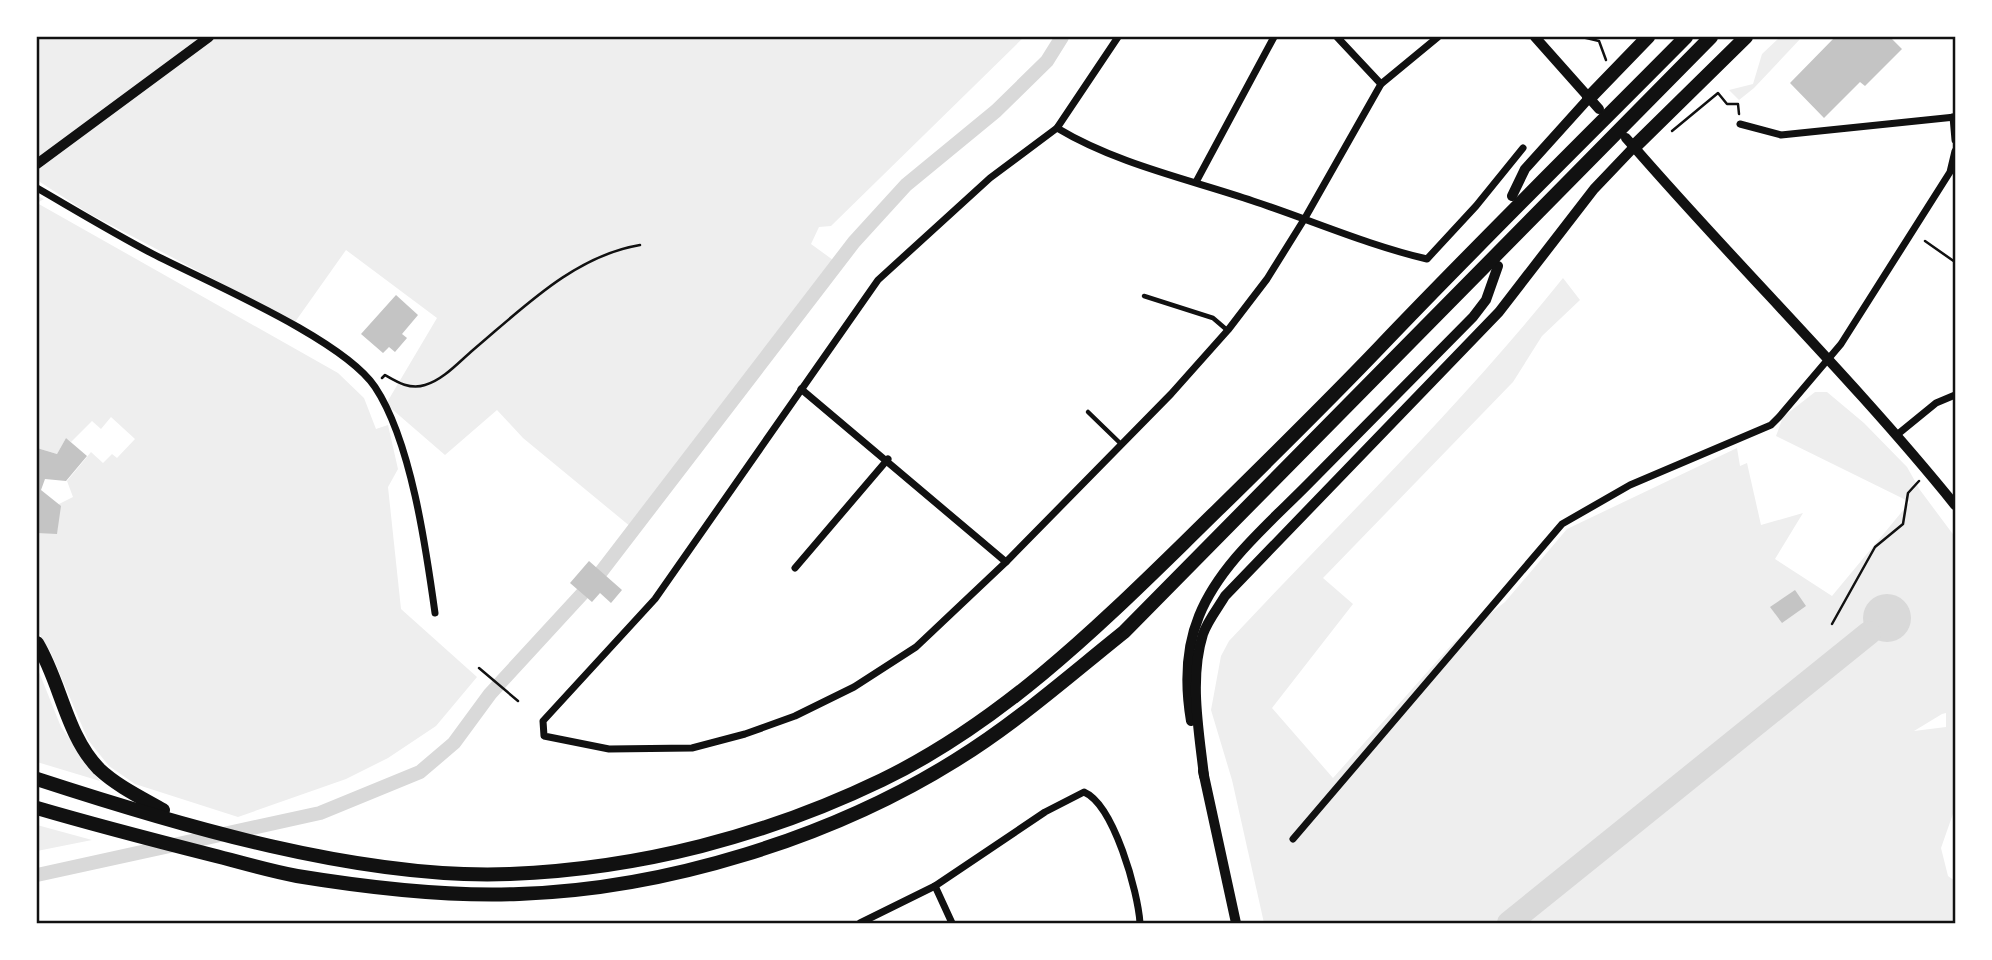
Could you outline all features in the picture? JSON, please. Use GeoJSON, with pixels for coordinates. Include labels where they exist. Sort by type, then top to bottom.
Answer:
{"type":"FeatureCollection","features":[{"type":"Feature","properties":{"kind":"highway"},"geometry":{"type":"LineString","coordinates":[[1594,104],[1648,37]]}},
{"type":"Feature","properties":{"kind":"highway"},"geometry":{"type":"LineString","coordinates":[[37,779],[179,820],[319,856],[419,870],[508,874],[608,864],[687,851],[770,827],[884,779],[1014,697],[1101,624],[1318,412],[1686,37]]}},
{"type":"Feature","properties":{"kind":"highway"},"geometry":{"type":"LineString","coordinates":[[37,808],[295,876],[418,891],[517,895],[595,889],[770,847],[891,796],[956,760],[1022,714],[1124,632],[1711,37]]}},
{"type":"Feature","properties":{"kind":"highway"},"geometry":{"type":"LineString","coordinates":[[1630,143],[1746,37]]}},
{"type":"Feature","properties":{"kind":"highway"},"geometry":{"type":"LineString","coordinates":[[37,643],[54,678],[71,724],[90,758],[109,778],[179,820]]}},
{"type":"Feature","properties":{"kind":"main road"},"geometry":{"type":"LineString","coordinates":[[37,164],[209,37]]}},
{"type":"Feature","properties":{"kind":"main road"},"geometry":{"type":"LineString","coordinates":[[1513,196],[1525,169],[1594,104],[1535,37]]}},
{"type":"Feature","properties":{"kind":"main road"},"geometry":{"type":"LineString","coordinates":[[1204,776],[1196,706],[1199,663],[1204,633],[1225,596],[1499,312],[1630,143]]}},
{"type":"Feature","properties":{"kind":"main road"},"geometry":{"type":"LineString","coordinates":[[1236,923],[1187,692],[1187,659],[1200,613],[1239,556],[1473,317],[1486,300],[1499,266]]}},
{"type":"Feature","properties":{"kind":"street"},"geometry":{"type":"LineString","coordinates":[[1118,37],[1057,128],[990,178],[878,280],[655,599],[542,721],[544,736],[609,749],[692,748],[745,734],[795,716],[853,687],[916,647],[1006,562],[1171,394],[1228,330],[1266,279],[1305,218],[1381,84],[1438,37]]}},
{"type":"Feature","properties":{"kind":"street"},"geometry":{"type":"LineString","coordinates":[[1196,182],[1274,37]]}},
{"type":"Feature","properties":{"kind":"street"},"geometry":{"type":"LineString","coordinates":[[1337,37],[1381,84]]}},
{"type":"Feature","properties":{"kind":"street"},"geometry":{"type":"LineString","coordinates":[[1740,124],[1782,135],[1954,117],[1955,140]]}},
{"type":"Feature","properties":{"kind":"street"},"geometry":{"type":"LineString","coordinates":[[1057,128],[1092,149],[1305,218],[1389,250],[1427,259],[1476,206],[1523,148]]}},
{"type":"Feature","properties":{"kind":"street"},"geometry":{"type":"LineString","coordinates":[[1630,143],[1898,434],[1955,505]]}},
{"type":"Feature","properties":{"kind":"street"},"geometry":{"type":"LineString","coordinates":[[1293,839],[1562,524],[1630,485],[1771,425],[1829,360],[1950,172],[1955,151]]}},
{"type":"Feature","properties":{"kind":"street"},"geometry":{"type":"LineString","coordinates":[[37,188],[150,253],[265,310],[340,355],[374,386],[396,436],[412,486],[427,552],[435,613]]}},
{"type":"Feature","properties":{"kind":"street"},"geometry":{"type":"LineString","coordinates":[[801,389],[888,459],[1006,562]]}},
{"type":"Feature","properties":{"kind":"street"},"geometry":{"type":"LineString","coordinates":[[1898,434],[1937,402],[1955,395]]}},
{"type":"Feature","properties":{"kind":"street"},"geometry":{"type":"LineString","coordinates":[[795,568],[888,459]]}},
{"type":"Feature","properties":{"kind":"street"},"geometry":{"type":"LineString","coordinates":[[860,923],[936,886],[1045,812],[1084,792],[1091,795],[1108,821],[1124,856],[1140,923]]}},
{"type":"Feature","properties":{"kind":"street"},"geometry":{"type":"LineString","coordinates":[[936,886],[953,923]]}},
{"type":"Feature","properties":{"kind":"lane"},"geometry":{"type":"LineString","coordinates":[[1144,296],[1213,318],[1228,330]]}},
{"type":"Feature","properties":{"kind":"lane"},"geometry":{"type":"LineString","coordinates":[[1088,412],[1120,443]]}},
{"type":"Feature","properties":{"kind":"path"},"geometry":{"type":"LineString","coordinates":[[1582,37],[1599,41],[1608,65]]}},
{"type":"Feature","properties":{"kind":"path"},"geometry":{"type":"LineString","coordinates":[[1669,133],[1718,93],[1727,104],[1738,104]]}},
{"type":"Feature","properties":{"kind":"path"},"geometry":{"type":"LineString","coordinates":[[1925,240],[1955,262]]}},
{"type":"Feature","properties":{"kind":"path"},"geometry":{"type":"LineString","coordinates":[[374,386],[384,375],[402,384],[418,387],[439,379],[535,298],[579,267],[606,253],[640,245]]}},
{"type":"Feature","properties":{"kind":"path"},"geometry":{"type":"LineString","coordinates":[[1832,624],[1874,547],[1903,524],[1908,493],[1919,482]]}},
{"type":"Feature","properties":{"kind":"path"},"geometry":{"type":"LineString","coordinates":[[479,668],[518,701]]}},
{"type":"Feature","properties":{"kind":"shaded area"},"geometry":{"type":"Polygon","coordinates":[[[37,37],[1024,37],[831,226],[819,227],[811,244],[833,260],[631,527],[523,438],[497,410],[445,455],[386,404],[437,318],[346,250],[295,322],[88,213],[40,182],[37,178],[37,37]]]}},
{"type":"Feature","properties":{"kind":"shaded area"},"geometry":{"type":"Polygon","coordinates":[[[1780,37],[1802,37],[1754,88],[1739,100],[1729,90],[1753,84],[1762,54],[1780,37]]]}},
{"type":"Feature","properties":{"kind":"shaded area"},"geometry":{"type":"Polygon","coordinates":[[[37,203],[338,373],[364,398],[376,429],[388,425],[398,469],[388,487],[401,609],[477,677],[436,726],[388,758],[346,779],[238,817],[135,784],[109,766],[88,740],[51,653],[37,630],[37,533],[57,533],[59,504],[73,497],[67,481],[91,452],[103,463],[112,454],[117,458],[135,439],[111,417],[101,429],[92,421],[71,442],[66,438],[57,454],[37,448],[37,203]]]}},
{"type":"Feature","properties":{"kind":"shaded area"},"geometry":{"type":"Polygon","coordinates":[[[1563,278],[1580,300],[1542,336],[1513,382],[1323,578],[1353,604],[1272,708],[1333,778],[1454,642],[1505,602],[1567,529],[1737,448],[1740,466],[1747,463],[1761,525],[1803,513],[1775,559],[1832,596],[1910,502],[1776,436],[1783,417],[1815,392],[1827,392],[1864,423],[1907,467],[1920,490],[1955,537],[1955,808],[1941,848],[1948,876],[1955,881],[1955,923],[1264,923],[1232,780],[1211,710],[1221,656],[1229,641],[1442,418],[1563,278]],[[1946,713],[1914,731],[1946,727],[1946,713]]]}},
{"type":"Feature","properties":{"kind":"shaded area"},"geometry":{"type":"Polygon","coordinates":[[[1887,594],[1904,601],[1911,618],[1904,635],[1887,642],[1870,635],[1863,618],[1870,601],[1887,594]]]}},
{"type":"Feature","properties":{"kind":"shaded area"},"geometry":{"type":"Polygon","coordinates":[[[37,667],[61,727],[100,781],[37,762],[37,667]]]}},
{"type":"Feature","properties":{"kind":"shaded area"},"geometry":{"type":"Polygon","coordinates":[[[37,825],[92,840],[37,851],[37,825]]]}},
{"type":"Feature","properties":{"kind":"building"},"geometry":{"type":"Polygon","coordinates":[[[1835,37],[1890,37],[1902,49],[1865,86],[1860,82],[1824,118],[1790,83],[1835,37]]]}},
{"type":"Feature","properties":{"kind":"building"},"geometry":{"type":"Polygon","coordinates":[[[396,295],[418,315],[402,334],[407,338],[395,352],[389,347],[383,353],[361,334],[396,295]]]}},
{"type":"Feature","properties":{"kind":"building"},"geometry":{"type":"Polygon","coordinates":[[[66,438],[87,456],[66,481],[45,479],[41,490],[61,506],[57,534],[37,533],[37,448],[57,454],[66,438]]]}},
{"type":"Feature","properties":{"kind":"building"},"geometry":{"type":"Polygon","coordinates":[[[589,561],[622,590],[611,603],[600,593],[592,602],[570,583],[589,561]]]}},
{"type":"Feature","properties":{"kind":"building"},"geometry":{"type":"Polygon","coordinates":[[[1795,590],[1806,606],[1782,623],[1770,607],[1795,590]]]}},
{"type":"Feature","properties":{"kind":"waterway"},"geometry":{"type":"LineString","coordinates":[[601,572],[854,242],[906,185],[996,111],[1047,61],[1062,37]]}},
{"type":"Feature","properties":{"kind":"waterway"},"geometry":{"type":"LineString","coordinates":[[37,875],[320,813],[420,772],[454,743],[490,694],[582,594]]}},
{"type":"Feature","properties":{"kind":"waterway"},"geometry":{"type":"LineString","coordinates":[[1509,923],[1869,633]]}}]}
